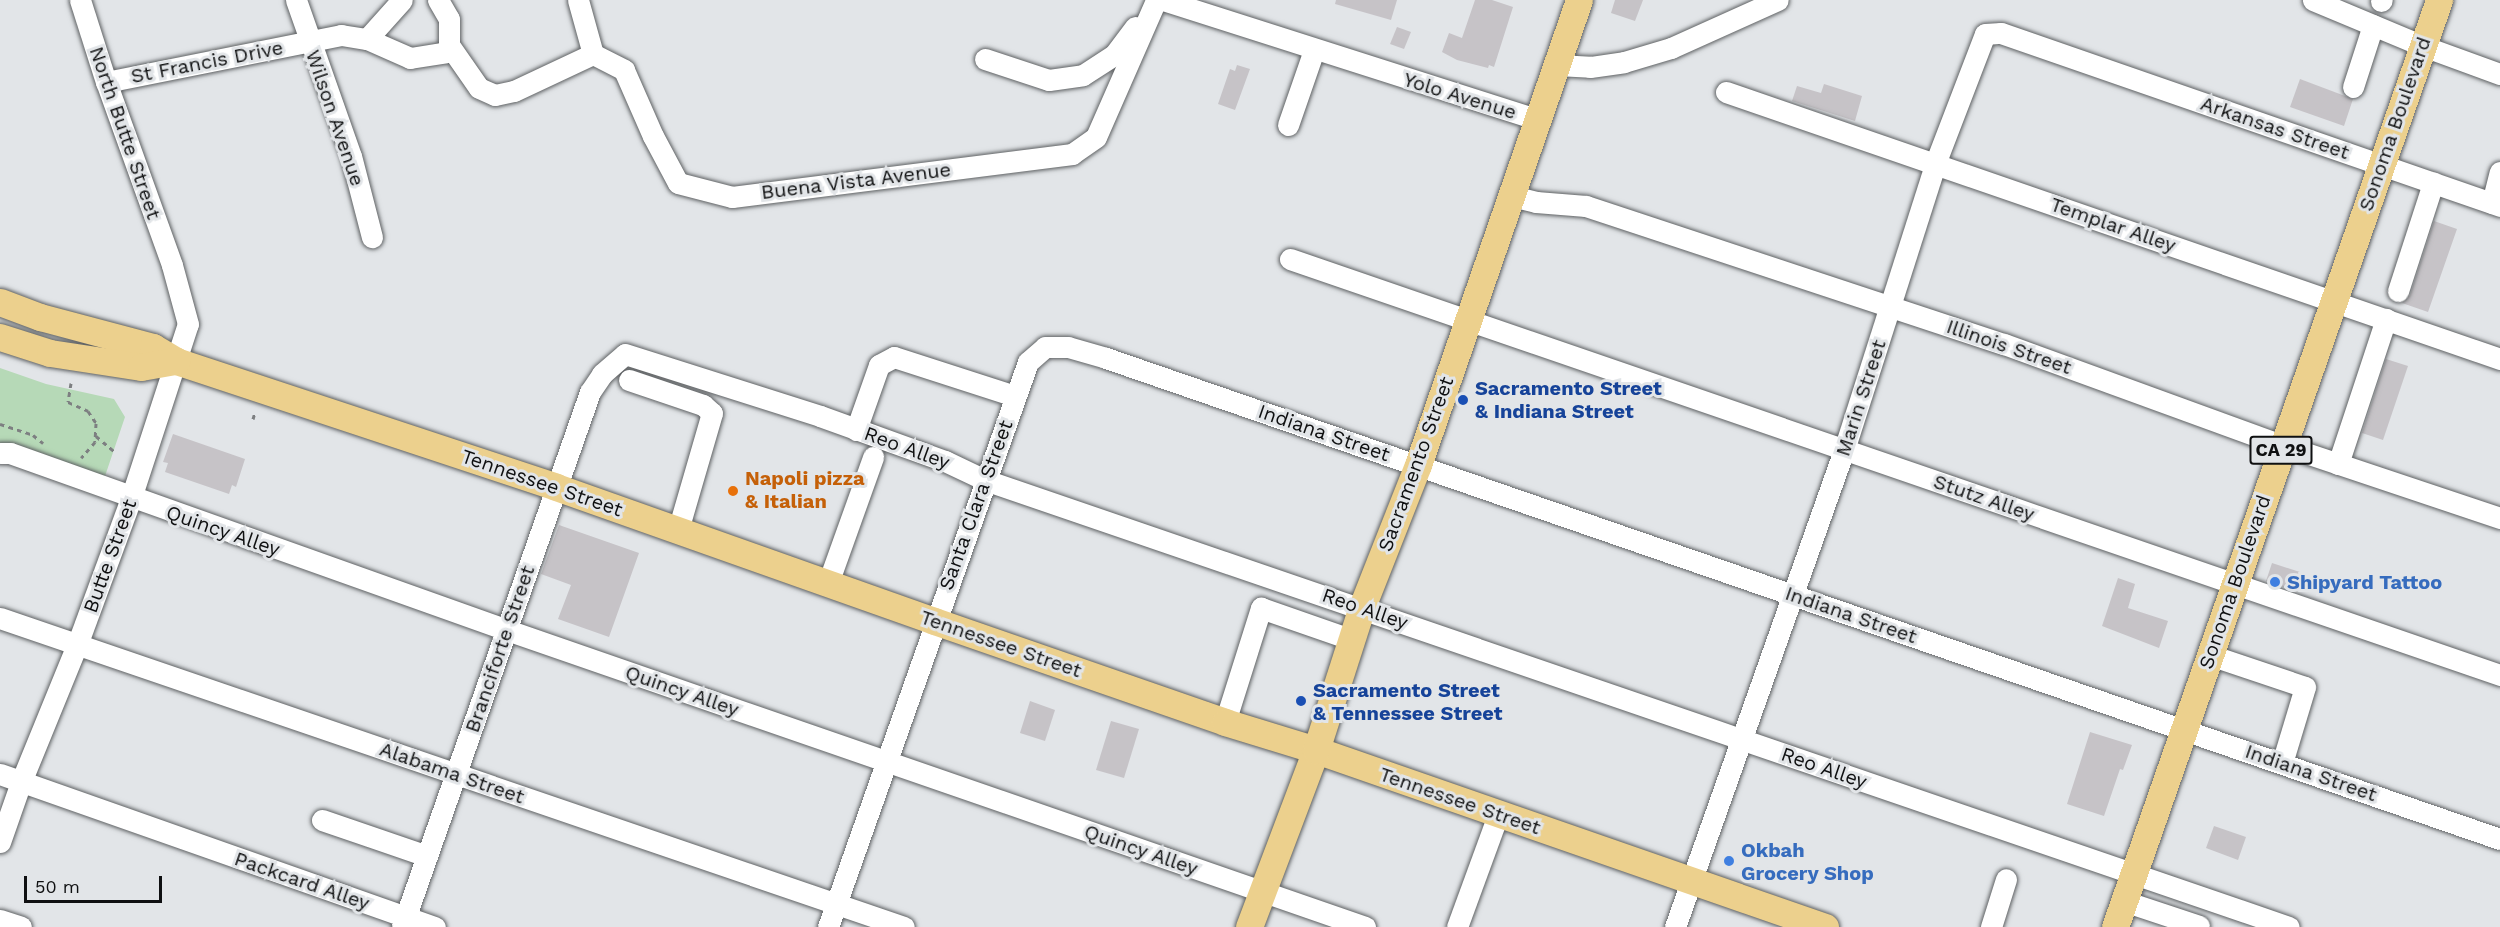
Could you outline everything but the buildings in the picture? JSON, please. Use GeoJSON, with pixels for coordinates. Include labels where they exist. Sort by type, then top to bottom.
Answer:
{"type":"FeatureCollection","features":[{"type":"Feature","properties":{"kind":"main road","name":"Sacramento Street"},"geometry":{"type":"LineString","coordinates":[[1249,927],[1316,750],[1362,607],[1418,465],[1515,186],[1526,116],[1547,93],[1580,0]]}},
{"type":"Feature","properties":{"kind":"main road","name":"Sonoma Boulevard"},"geometry":{"type":"LineString","coordinates":[[2115,927],[2439,0]]}},
{"type":"Feature","properties":{"kind":"main road","name":"Tennessee Street"},"geometry":{"type":"LineString","coordinates":[[0,302],[40,317],[153,347],[176,361],[556,488],[1225,722],[1316,750],[1825,927]]}},
{"type":"Feature","properties":{"kind":"main road","name":"Tennessee Street"},"geometry":{"type":"LineString","coordinates":[[0,337],[50,352],[141,367],[176,361]]}},
{"type":"Feature","properties":{"kind":"street","name":"North Butte Street"},"geometry":{"type":"LineString","coordinates":[[80,0],[106,82],[172,265]]}},
{"type":"Feature","properties":{"kind":"street","name":"Wilson Avenue"},"geometry":{"type":"LineString","coordinates":[[296,0],[309,43],[351,156],[372,237]]}},
{"type":"Feature","properties":{"kind":"street"},"geometry":{"type":"LineString","coordinates":[[367,39],[402,0]]}},
{"type":"Feature","properties":{"kind":"street"},"geometry":{"type":"LineString","coordinates":[[438,0],[449,19],[449,45],[479,88],[495,95],[514,91],[593,54],[578,0]]}},
{"type":"Feature","properties":{"kind":"street","name":"Buena Vista Avenue"},"geometry":{"type":"LineString","coordinates":[[593,54],[624,70],[653,136],[678,183],[732,197],[1072,154],[1096,136],[1156,0]]}},
{"type":"Feature","properties":{"kind":"street","name":"Buena Vista Avenue"},"geometry":{"type":"LineString","coordinates":[[985,59],[1050,80],[1083,75],[1114,54],[1156,0]]}},
{"type":"Feature","properties":{"kind":"street","name":"Yolo Avenue"},"geometry":{"type":"LineString","coordinates":[[1163,0],[1526,116]]}},
{"type":"Feature","properties":{"kind":"street"},"geometry":{"type":"LineString","coordinates":[[1557,65],[1590,67],[1624,62],[1671,48],[1778,0]]}},
{"type":"Feature","properties":{"kind":"street"},"geometry":{"type":"LineString","coordinates":[[2313,0],[2422,46],[2500,74]]}},
{"type":"Feature","properties":{"kind":"street"},"geometry":{"type":"LineString","coordinates":[[2353,87],[2373,25]]}},
{"type":"Feature","properties":{"kind":"street","name":"Marin Street"},"geometry":{"type":"LineString","coordinates":[[1676,927],[1844,450],[1935,164],[1985,34],[2001,33],[2152,86]]}},
{"type":"Feature","properties":{"kind":"street","name":"St Francis Drive"},"geometry":{"type":"LineString","coordinates":[[106,82],[341,35],[367,39],[410,58],[446,52],[449,45]]}},
{"type":"Feature","properties":{"kind":"street"},"geometry":{"type":"LineString","coordinates":[[1288,125],[1314,50]]}},
{"type":"Feature","properties":{"kind":"street","name":"Arkansas Street"},"geometry":{"type":"LineString","coordinates":[[2152,86],[2496,204]]}},
{"type":"Feature","properties":{"kind":"street","name":"Templar Alley"},"geometry":{"type":"LineString","coordinates":[[1726,92],[2500,359]]}},
{"type":"Feature","properties":{"kind":"street"},"geometry":{"type":"LineString","coordinates":[[2496,204],[2500,172]]}},
{"type":"Feature","properties":{"kind":"street"},"geometry":{"type":"LineString","coordinates":[[2398,291],[2433,183]]}},
{"type":"Feature","properties":{"kind":"street","name":"Illinois Street"},"geometry":{"type":"LineString","coordinates":[[1515,186],[1536,202],[1586,206],[2004,344],[2282,445],[2500,518]]}},
{"type":"Feature","properties":{"kind":"street","name":"Stutz Alley"},"geometry":{"type":"LineString","coordinates":[[1290,259],[2500,675]]}},
{"type":"Feature","properties":{"kind":"street","name":"Butte Street"},"geometry":{"type":"LineString","coordinates":[[0,842],[21,782],[77,645],[131,498],[188,324],[172,265]]}},
{"type":"Feature","properties":{"kind":"street"},"geometry":{"type":"LineString","coordinates":[[2338,464],[2386,319]]}},
{"type":"Feature","properties":{"kind":"street","name":"Santa Clara Street"},"geometry":{"type":"LineString","coordinates":[[828,927],[934,621],[1028,362],[1045,347],[1068,347],[1202,391]]}},
{"type":"Feature","properties":{"kind":"street","name":"Reo Alley"},"geometry":{"type":"LineString","coordinates":[[602,374],[625,354],[856,430],[945,461],[985,480],[1362,607],[2289,927]]}},
{"type":"Feature","properties":{"kind":"street"},"geometry":{"type":"LineString","coordinates":[[856,430],[879,365],[894,357],[1016,396]]}},
{"type":"Feature","properties":{"kind":"street","name":"Branciforte Street"},"geometry":{"type":"LineString","coordinates":[[404,922],[590,392],[602,374]]}},
{"type":"Feature","properties":{"kind":"street"},"geometry":{"type":"LineString","coordinates":[[629,380],[703,405],[712,413],[678,530]]}},
{"type":"Feature","properties":{"kind":"street","name":"Indiana Street"},"geometry":{"type":"LineString","coordinates":[[1202,391],[2500,838]]}},
{"type":"Feature","properties":{"kind":"street","name":"Quincy Alley"},"geometry":{"type":"LineString","coordinates":[[0,453],[10,453],[507,630],[1365,927]]}},
{"type":"Feature","properties":{"kind":"street"},"geometry":{"type":"LineString","coordinates":[[828,583],[873,457]]}},
{"type":"Feature","properties":{"kind":"street"},"geometry":{"type":"LineString","coordinates":[[1225,722],[1261,608],[1353,640]]}},
{"type":"Feature","properties":{"kind":"street","name":"Alabama Street"},"geometry":{"type":"LineString","coordinates":[[0,618],[904,927]]}},
{"type":"Feature","properties":{"kind":"street"},"geometry":{"type":"LineString","coordinates":[[2210,655],[2305,687],[2282,763]]}},
{"type":"Feature","properties":{"kind":"street","name":"Packcard Alley"},"geometry":{"type":"LineString","coordinates":[[0,774],[404,922],[435,927]]}},
{"type":"Feature","properties":{"kind":"street"},"geometry":{"type":"LineString","coordinates":[[1457,927],[1498,815]]}},
{"type":"Feature","properties":{"kind":"street"},"geometry":{"type":"LineString","coordinates":[[322,820],[427,856]]}},
{"type":"Feature","properties":{"kind":"street"},"geometry":{"type":"LineString","coordinates":[[1991,927],[2006,879]]}},
{"type":"Feature","properties":{"kind":"street"},"geometry":{"type":"LineString","coordinates":[[2124,901],[2179,923],[2208,899]]}},
{"type":"Feature","properties":{"kind":"street"},"geometry":{"type":"LineString","coordinates":[[0,920],[21,927]]}},
{"type":"Feature","properties":{"kind":"path"},"geometry":{"type":"LineString","coordinates":[[71,383],[68,402],[80,406],[94,417],[96,436],[90,450],[79,458]]}},
{"type":"Feature","properties":{"kind":"path"},"geometry":{"type":"LineString","coordinates":[[253,419],[255,412]]}},
{"type":"Feature","properties":{"kind":"path"},"geometry":{"type":"LineString","coordinates":[[0,424],[33,435],[46,446]]}},
{"type":"Feature","properties":{"kind":"path"},"geometry":{"type":"LineString","coordinates":[[96,436],[114,452]]}},
{"type":"Feature","properties":{"kind":"green space"},"geometry":{"type":"Polygon","coordinates":[[[0,368],[46,384],[114,399],[125,417],[102,485],[0,447],[0,368]]]}},
{"type":"Feature","properties":{"kind":"place","name":"Sacramento Street & Indiana Street"},"geometry":{"type":"Point","coordinates":[1463,400]}},
{"type":"Feature","properties":{"kind":"place","name":"Napoli pizza & Italian"},"geometry":{"type":"Point","coordinates":[733,491]}},
{"type":"Feature","properties":{"kind":"place","name":"Shipyard Tattoo"},"geometry":{"type":"Point","coordinates":[2275,582]}},
{"type":"Feature","properties":{"kind":"place","name":"Sacramento Street & Tennessee Street"},"geometry":{"type":"Point","coordinates":[1301,701]}},
{"type":"Feature","properties":{"kind":"place","name":"Okbah Grocery Shop"},"geometry":{"type":"Point","coordinates":[1729,861]}}]}
